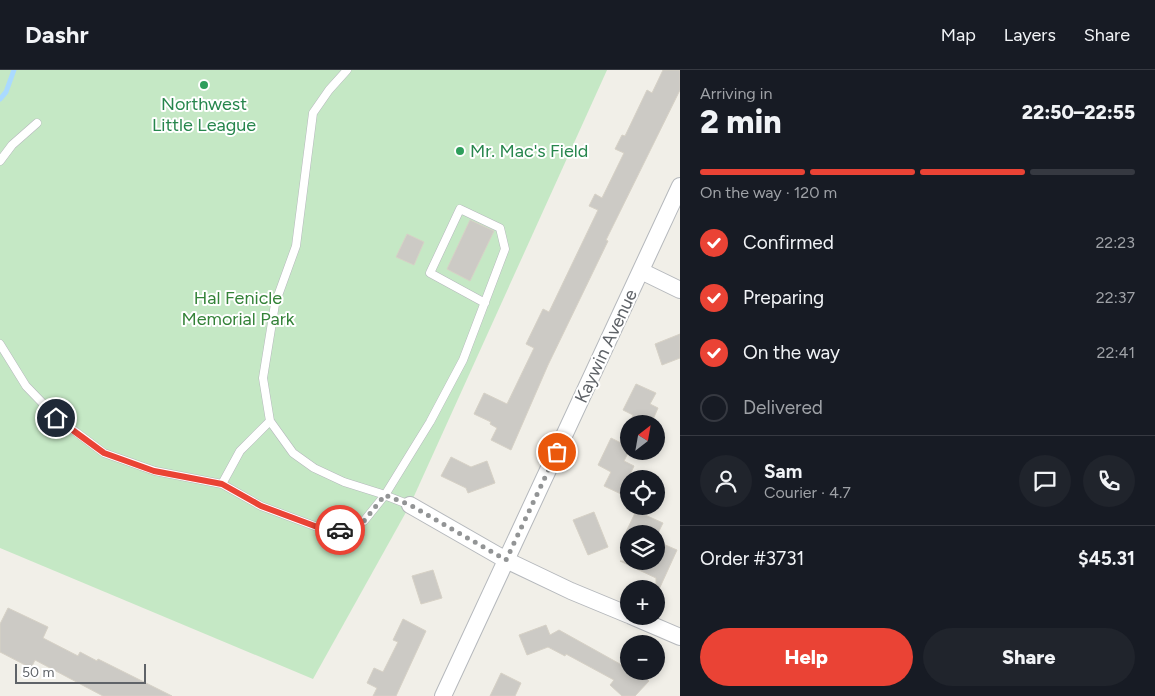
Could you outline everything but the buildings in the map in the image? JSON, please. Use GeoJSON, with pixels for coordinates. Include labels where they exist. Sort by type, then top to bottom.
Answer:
{"type":"FeatureCollection","features":[{"type":"Feature","properties":{"kind":"street","name":"Kaywin Avenue"},"geometry":{"type":"LineString","coordinates":[[443,696],[680,186]]}},
{"type":"Feature","properties":{"kind":"street"},"geometry":{"type":"LineString","coordinates":[[641,271],[680,290]]}},
{"type":"Feature","properties":{"kind":"street"},"geometry":{"type":"LineString","coordinates":[[410,505],[506,560],[620,612]]}},
{"type":"Feature","properties":{"kind":"street"},"geometry":{"type":"LineString","coordinates":[[651,625],[680,637]]}},
{"type":"Feature","properties":{"kind":"lane"},"geometry":{"type":"LineString","coordinates":[[347,70],[329,90],[313,113],[296,246],[275,304],[263,378],[270,421],[293,453],[314,468],[344,482],[410,505]]}},
{"type":"Feature","properties":{"kind":"lane"},"geometry":{"type":"LineString","coordinates":[[0,161],[12,145],[38,123]]}},
{"type":"Feature","properties":{"kind":"lane"},"geometry":{"type":"LineString","coordinates":[[0,344],[26,386],[56,418],[104,453],[154,471],[222,484],[261,506],[320,528],[344,531],[364,521],[385,495],[430,422],[463,360],[485,303],[505,249],[500,228],[460,209],[430,273],[485,303]]}},
{"type":"Feature","properties":{"kind":"lane"},"geometry":{"type":"LineString","coordinates":[[222,484],[240,451],[270,421]]}},
{"type":"Feature","properties":{"kind":"green space","name":"Hal Fenicle Memorial Park"},"geometry":{"type":"Polygon","coordinates":[[[0,70],[607,70],[410,505],[313,679],[0,548],[0,70]]]}},
{"type":"Feature","properties":{"kind":"waterway"},"geometry":{"type":"LineString","coordinates":[[0,99],[6,92],[14,70]]}},
{"type":"Feature","properties":{"kind":"way so far"},"geometry":{"type":"LineString","coordinates":[[340,530],[344,531],[364,521],[385,495],[410,505],[506,560],[557,452]]}},
{"type":"Feature","properties":{"kind":"place","name":"Northwest Little League"},"geometry":{"type":"Point","coordinates":[204,85]}},
{"type":"Feature","properties":{"kind":"place","name":"Mr. Mac's Field"},"geometry":{"type":"Point","coordinates":[460,151]}},
{"type":"Feature","properties":{"kind":"route"},"geometry":{"type":"LineString","coordinates":[[56,418],[104,453],[154,471],[222,484],[261,506],[320,528],[340,530]]}}]}
